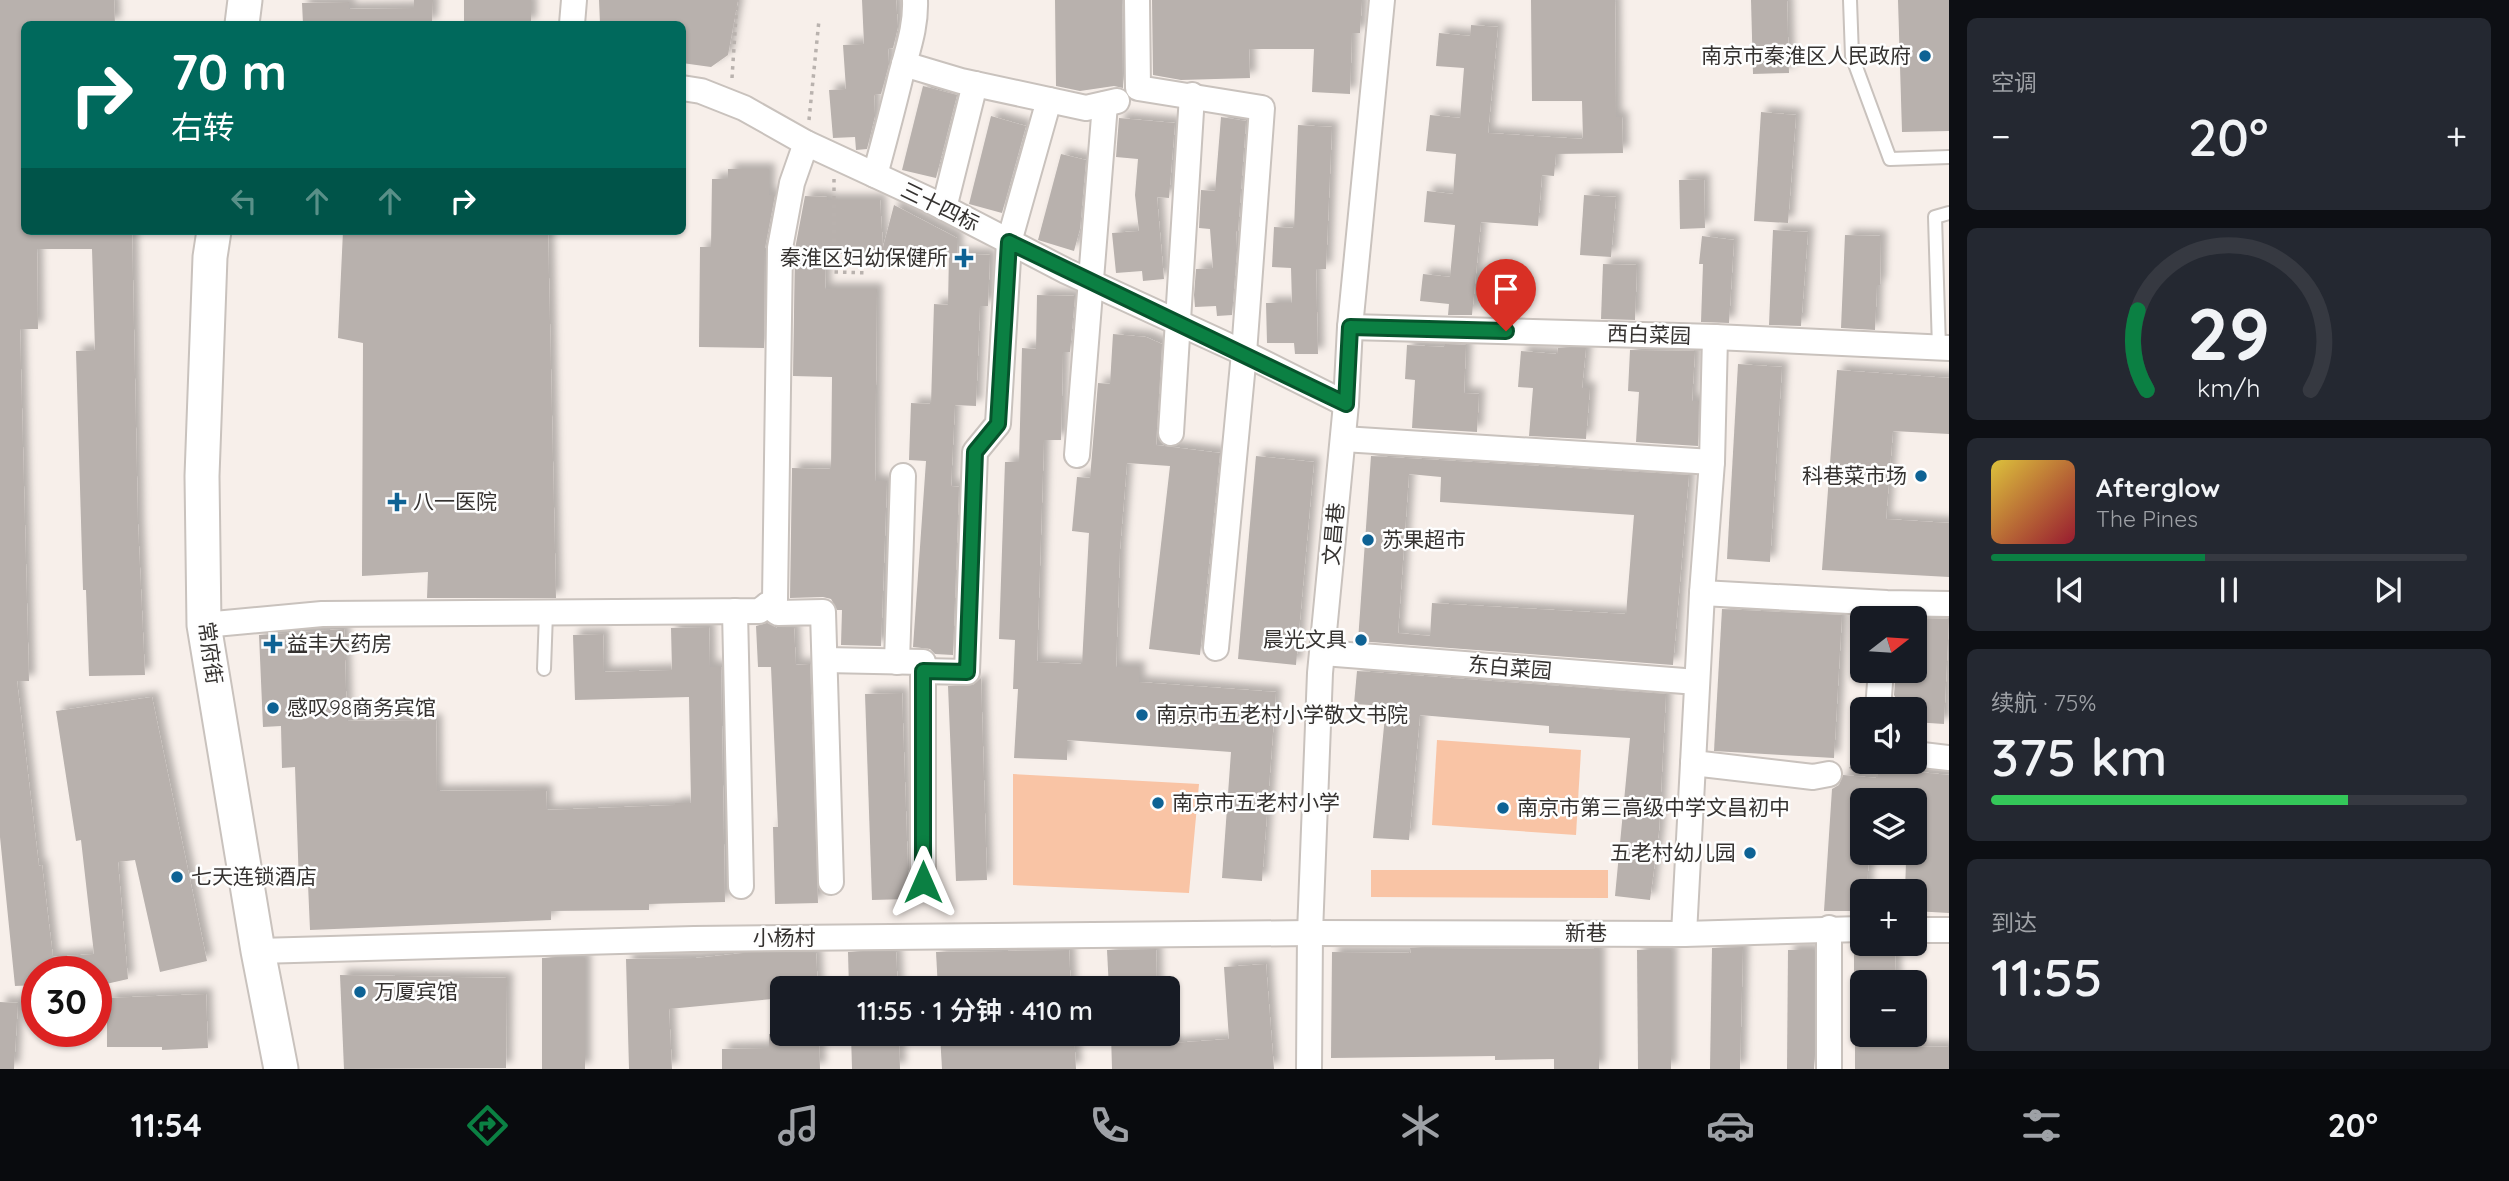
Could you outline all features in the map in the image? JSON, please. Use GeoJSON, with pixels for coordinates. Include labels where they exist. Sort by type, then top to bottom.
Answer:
{"type":"FeatureCollection","features":[{"type":"Feature","properties":{"kind":"main road"},"geometry":{"type":"LineString","coordinates":[[242,21],[245,0]]}},
{"type":"Feature","properties":{"kind":"main road","name":"常府街"},"geometry":{"type":"LineString","coordinates":[[213,235],[210,257],[202,476],[204,625],[258,951],[281,1069]]}},
{"type":"Feature","properties":{"kind":"street"},"geometry":{"type":"LineString","coordinates":[[572,21],[574,0]]}},
{"type":"Feature","properties":{"kind":"street"},"geometry":{"type":"LineString","coordinates":[[875,175],[912,43],[916,21],[915,0]]}},
{"type":"Feature","properties":{"kind":"street"},"geometry":{"type":"LineString","coordinates":[[904,64],[975,84],[1086,108],[1105,104],[1131,96],[1138,88],[1137,0]]}},
{"type":"Feature","properties":{"kind":"street","name":"文昌巷"},"geometry":{"type":"LineString","coordinates":[[1310,1069],[1310,933],[1323,653],[1346,404],[1350,327],[1382,0]]}},
{"type":"Feature","properties":{"kind":"street"},"geometry":{"type":"LineString","coordinates":[[944,208],[975,84]]}},
{"type":"Feature","properties":{"kind":"street"},"geometry":{"type":"LineString","coordinates":[[1138,88],[1262,108],[1244,353],[1216,648]]}},
{"type":"Feature","properties":{"kind":"street","name":"三十四标"},"geometry":{"type":"LineString","coordinates":[[686,89],[744,108],[806,143],[944,208],[1090,283],[1244,353],[1346,404]]}},
{"type":"Feature","properties":{"kind":"street"},"geometry":{"type":"LineString","coordinates":[[1171,433],[1192,95]]}},
{"type":"Feature","properties":{"kind":"street"},"geometry":{"type":"LineString","coordinates":[[923,671],[967,672],[975,452],[998,424],[1009,242],[1049,100]]}},
{"type":"Feature","properties":{"kind":"street"},"geometry":{"type":"LineString","coordinates":[[1077,455],[1105,104]]}},
{"type":"Feature","properties":{"kind":"street"},"geometry":{"type":"LineString","coordinates":[[204,625],[323,614],[759,611],[775,600],[780,248],[792,183],[806,143]]}},
{"type":"Feature","properties":{"kind":"street","name":"西白菜园"},"geometry":{"type":"LineString","coordinates":[[1350,327],[1715,337],[1944,348]]}},
{"type":"Feature","properties":{"kind":"street"},"geometry":{"type":"LineString","coordinates":[[1684,934],[1702,593],[1712,462],[1715,337]]}},
{"type":"Feature","properties":{"kind":"street"},"geometry":{"type":"LineString","coordinates":[[1343,439],[1712,462]]}},
{"type":"Feature","properties":{"kind":"street"},"geometry":{"type":"LineString","coordinates":[[897,662],[903,476]]}},
{"type":"Feature","properties":{"kind":"street"},"geometry":{"type":"LineString","coordinates":[[1702,593],[1850,607]]}},
{"type":"Feature","properties":{"kind":"street"},"geometry":{"type":"LineString","coordinates":[[1927,606],[1949,604]]}},
{"type":"Feature","properties":{"kind":"street"},"geometry":{"type":"LineString","coordinates":[[767,605],[778,613],[823,612],[831,882]]}},
{"type":"Feature","properties":{"kind":"street"},"geometry":{"type":"LineString","coordinates":[[735,611],[741,886]]}},
{"type":"Feature","properties":{"kind":"street","name":"东白菜园"},"geometry":{"type":"LineString","coordinates":[[1323,653],[1697,682]]}},
{"type":"Feature","properties":{"kind":"street"},"geometry":{"type":"LineString","coordinates":[[825,660],[923,663],[923,882]]}},
{"type":"Feature","properties":{"kind":"street"},"geometry":{"type":"LineString","coordinates":[[1927,755],[1949,758]]}},
{"type":"Feature","properties":{"kind":"street"},"geometry":{"type":"LineString","coordinates":[[1693,764],[1813,777],[1829,774]]}},
{"type":"Feature","properties":{"kind":"street"},"geometry":{"type":"LineString","coordinates":[[1829,929],[1829,1069]]}},
{"type":"Feature","properties":{"kind":"street","name":"新巷"},"geometry":{"type":"LineString","coordinates":[[1310,933],[1684,934],[1850,929]]}},
{"type":"Feature","properties":{"kind":"street"},"geometry":{"type":"LineString","coordinates":[[1927,930],[1949,930]]}},
{"type":"Feature","properties":{"kind":"street","name":"小杨村"},"geometry":{"type":"LineString","coordinates":[[258,951],[694,939],[1310,933]]}},
{"type":"Feature","properties":{"kind":"lane"},"geometry":{"type":"LineString","coordinates":[[1850,0],[1852,56],[1890,159],[1949,157]]}},
{"type":"Feature","properties":{"kind":"lane"},"geometry":{"type":"LineString","coordinates":[[1944,348],[1935,217],[1949,213]]}},
{"type":"Feature","properties":{"kind":"lane"},"geometry":{"type":"LineString","coordinates":[[544,669],[546,613]]}},
{"type":"Feature","properties":{"kind":"path"},"geometry":{"type":"LineString","coordinates":[[730,103],[737,0]]}},
{"type":"Feature","properties":{"kind":"path"},"geometry":{"type":"LineString","coordinates":[[806,143],[819,20]]}},
{"type":"Feature","properties":{"kind":"path"},"geometry":{"type":"LineString","coordinates":[[834,156],[834,272],[868,273]]}},
{"type":"Feature","properties":{"kind":"shaded area"},"geometry":{"type":"Polygon","coordinates":[[[1437,740],[1581,750],[1576,835],[1432,825],[1437,740]]]}},
{"type":"Feature","properties":{"kind":"shaded area"},"geometry":{"type":"Polygon","coordinates":[[[1013,774],[1199,784],[1189,893],[1013,885],[1013,774]]]}},
{"type":"Feature","properties":{"kind":"shaded area"},"geometry":{"type":"Polygon","coordinates":[[[1371,870],[1608,870],[1608,898],[1371,897],[1371,870]]]}},
{"type":"Feature","properties":{"kind":"building"},"geometry":{"type":"Polygon","coordinates":[[[0,0],[114,0],[115,21],[21,21],[21,235],[132,235],[138,524],[145,675],[89,676],[86,590],[83,590],[76,351],[95,350],[92,249],[37,249],[38,329],[20,329],[29,681],[17,681],[39,866],[42,865],[53,956],[21,956],[21,986],[15,986],[0,837],[0,0]]]}},
{"type":"Feature","properties":{"kind":"building"},"geometry":{"type":"Polygon","coordinates":[[[414,0],[433,0],[432,21],[303,21],[302,3],[349,2],[349,9],[414,8],[414,0]]]}},
{"type":"Feature","properties":{"kind":"building"},"geometry":{"type":"Polygon","coordinates":[[[464,0],[531,0],[531,21],[464,21],[464,0]]]}},
{"type":"Feature","properties":{"kind":"building"},"geometry":{"type":"Polygon","coordinates":[[[599,0],[738,0],[728,55],[711,67],[686,64],[686,21],[600,21],[599,0]]]}},
{"type":"Feature","properties":{"kind":"building"},"geometry":{"type":"Polygon","coordinates":[[[862,0],[896,0],[898,27],[893,48],[888,49],[889,64],[881,94],[874,95],[875,116],[867,149],[856,150],[855,137],[833,138],[829,90],[846,89],[843,45],[864,44],[862,0]]]}},
{"type":"Feature","properties":{"kind":"building"},"geometry":{"type":"Polygon","coordinates":[[[1055,0],[1122,0],[1123,88],[1114,86],[1080,91],[1056,86],[1055,0]]]}},
{"type":"Feature","properties":{"kind":"building"},"geometry":{"type":"Polygon","coordinates":[[[1152,0],[1362,0],[1360,33],[1352,33],[1350,94],[1312,92],[1314,49],[1249,49],[1250,78],[1181,80],[1153,75],[1152,0]]]}},
{"type":"Feature","properties":{"kind":"building"},"geometry":{"type":"Polygon","coordinates":[[[1531,0],[1615,0],[1616,117],[1622,117],[1623,153],[1556,154],[1554,176],[1542,175],[1538,226],[1481,222],[1472,315],[1448,315],[1449,304],[1420,301],[1423,274],[1450,277],[1455,225],[1424,222],[1427,191],[1453,194],[1456,154],[1426,151],[1430,115],[1460,118],[1464,68],[1436,66],[1439,33],[1470,36],[1471,25],[1498,27],[1488,133],[1583,139],[1582,101],[1532,101],[1531,0]]]}},
{"type":"Feature","properties":{"kind":"building"},"geometry":{"type":"Polygon","coordinates":[[[1751,0],[1787,0],[1789,73],[1753,74],[1751,0]]]}},
{"type":"Feature","properties":{"kind":"building","name":"南京市秦淮区人民政府"},"geometry":{"type":"Polygon","coordinates":[[[1898,0],[1949,0],[1949,131],[1902,132],[1898,0]]]}},
{"type":"Feature","properties":{"kind":"building"},"geometry":{"type":"Polygon","coordinates":[[[923,86],[957,95],[936,178],[902,170],[923,86]]]}},
{"type":"Feature","properties":{"kind":"building"},"geometry":{"type":"Polygon","coordinates":[[[1761,112],[1796,115],[1788,223],[1754,221],[1761,112]]]}},
{"type":"Feature","properties":{"kind":"building"},"geometry":{"type":"Polygon","coordinates":[[[991,116],[1026,126],[1002,213],[969,204],[991,116]]]}},
{"type":"Feature","properties":{"kind":"building"},"geometry":{"type":"Polygon","coordinates":[[[1221,117],[1246,121],[1232,315],[1217,316],[1216,306],[1195,307],[1194,295],[1196,269],[1213,268],[1210,229],[1199,228],[1201,190],[1215,191],[1221,117]]]}},
{"type":"Feature","properties":{"kind":"building"},"geometry":{"type":"Polygon","coordinates":[[[1119,118],[1175,123],[1169,198],[1157,197],[1164,279],[1143,281],[1142,271],[1116,273],[1112,233],[1139,231],[1135,195],[1138,159],[1116,157],[1119,118]]]}},
{"type":"Feature","properties":{"kind":"building"},"geometry":{"type":"Polygon","coordinates":[[[1298,125],[1332,127],[1326,269],[1316,269],[1318,354],[1295,354],[1294,343],[1267,343],[1266,303],[1292,303],[1291,268],[1272,267],[1274,227],[1294,228],[1298,125]]]}},
{"type":"Feature","properties":{"kind":"building"},"geometry":{"type":"Polygon","coordinates":[[[1061,154],[1086,160],[1080,229],[1074,251],[1038,240],[1061,154]]]}},
{"type":"Feature","properties":{"kind":"building"},"geometry":{"type":"Polygon","coordinates":[[[728,169],[769,169],[769,195],[775,195],[765,248],[764,348],[699,347],[700,247],[711,247],[712,179],[728,179],[728,169]]]}},
{"type":"Feature","properties":{"kind":"building"},"geometry":{"type":"Polygon","coordinates":[[[1704,179],[1705,228],[1680,229],[1679,180],[1704,179]]]}},
{"type":"Feature","properties":{"kind":"building"},"geometry":{"type":"Polygon","coordinates":[[[1584,195],[1616,197],[1611,257],[1580,255],[1584,195]]]}},
{"type":"Feature","properties":{"kind":"building"},"geometry":{"type":"Polygon","coordinates":[[[805,196],[827,197],[827,200],[880,200],[883,247],[894,205],[957,238],[957,253],[826,254],[825,289],[877,289],[875,481],[887,481],[881,646],[841,645],[842,610],[837,610],[831,599],[790,598],[792,468],[831,469],[832,377],[793,376],[795,249],[805,196]]]}},
{"type":"Feature","properties":{"kind":"building"},"geometry":{"type":"Polygon","coordinates":[[[1773,230],[1808,232],[1801,326],[1769,325],[1773,230]]]}},
{"type":"Feature","properties":{"kind":"building","name":"八一医院"},"geometry":{"type":"Polygon","coordinates":[[[343,235],[548,235],[556,598],[427,598],[428,572],[362,576],[363,343],[338,338],[343,235]]]}},
{"type":"Feature","properties":{"kind":"building"},"geometry":{"type":"Polygon","coordinates":[[[1845,235],[1881,236],[1880,285],[1877,285],[1875,330],[1841,328],[1845,235]]]}},
{"type":"Feature","properties":{"kind":"building"},"geometry":{"type":"Polygon","coordinates":[[[1702,236],[1734,240],[1729,323],[1701,322],[1703,264],[1699,264],[1702,236]]]}},
{"type":"Feature","properties":{"kind":"building"},"geometry":{"type":"Polygon","coordinates":[[[949,253],[990,255],[988,306],[980,306],[976,406],[955,405],[951,486],[959,487],[953,655],[935,654],[930,649],[913,647],[926,461],[909,460],[911,403],[931,404],[934,304],[948,305],[949,253]]]}},
{"type":"Feature","properties":{"kind":"building"},"geometry":{"type":"Polygon","coordinates":[[[1603,264],[1637,265],[1635,320],[1601,319],[1603,264]]]}},
{"type":"Feature","properties":{"kind":"building"},"geometry":{"type":"Polygon","coordinates":[[[1037,295],[1075,296],[1070,352],[1063,352],[1061,440],[1044,440],[1037,662],[1082,664],[1089,533],[1072,531],[1077,477],[1090,478],[1098,383],[1110,384],[1113,334],[1146,337],[1162,344],[1156,445],[1220,453],[1200,655],[1149,649],[1170,466],[1127,463],[1120,549],[1116,667],[1139,667],[1139,682],[1276,692],[1262,881],[1222,878],[1231,752],[1067,740],[1067,760],[1014,758],[1018,689],[1013,689],[1015,640],[999,639],[1005,462],[1019,462],[1022,348],[1036,349],[1037,295]]]}},
{"type":"Feature","properties":{"kind":"building"},"geometry":{"type":"Polygon","coordinates":[[[1445,344],[1466,345],[1464,393],[1479,394],[1477,432],[1412,428],[1415,380],[1405,379],[1407,345],[1445,347],[1445,344]]]}},
{"type":"Feature","properties":{"kind":"building"},"geometry":{"type":"Polygon","coordinates":[[[1558,348],[1586,348],[1582,388],[1590,388],[1586,439],[1529,436],[1533,388],[1518,387],[1521,351],[1557,354],[1558,348]]]}},
{"type":"Feature","properties":{"kind":"building"},"geometry":{"type":"Polygon","coordinates":[[[1630,350],[1695,351],[1692,401],[1699,401],[1698,446],[1636,442],[1639,392],[1628,391],[1630,350]]]}},
{"type":"Feature","properties":{"kind":"building"},"geometry":{"type":"Polygon","coordinates":[[[1738,364],[1782,367],[1770,562],[1727,559],[1738,364]]]}},
{"type":"Feature","properties":{"kind":"building"},"geometry":{"type":"Polygon","coordinates":[[[1837,370],[1949,378],[1949,434],[1893,431],[1886,519],[1949,523],[1949,577],[1822,570],[1837,370]]]}},
{"type":"Feature","properties":{"kind":"building"},"geometry":{"type":"Polygon","coordinates":[[[1256,456],[1314,462],[1296,665],[1238,659],[1256,456]]]}},
{"type":"Feature","properties":{"kind":"building"},"geometry":{"type":"Polygon","coordinates":[[[1371,456],[1689,475],[1673,665],[1358,641],[1371,456]],[[1409,474],[1398,633],[1430,636],[1432,603],[1626,614],[1634,515],[1440,502],[1441,477],[1409,474]]]}},
{"type":"Feature","properties":{"kind":"building"},"geometry":{"type":"Polygon","coordinates":[[[1722,609],[1842,615],[1834,758],[1714,751],[1722,609]]]}},
{"type":"Feature","properties":{"kind":"building"},"geometry":{"type":"Polygon","coordinates":[[[1927,618],[1949,619],[1944,724],[1927,723],[1927,697],[1894,695],[1895,683],[1927,683],[1927,618]]]}},
{"type":"Feature","properties":{"kind":"building"},"geometry":{"type":"Polygon","coordinates":[[[767,623],[777,628],[794,628],[796,665],[810,664],[818,903],[775,904],[773,827],[778,827],[771,667],[758,667],[756,626],[767,623]]]}},
{"type":"Feature","properties":{"kind":"building"},"geometry":{"type":"Polygon","coordinates":[[[709,627],[710,667],[721,667],[725,902],[649,904],[649,910],[551,911],[551,920],[310,930],[308,884],[299,885],[295,767],[282,768],[281,726],[263,727],[259,635],[344,629],[347,721],[436,720],[437,791],[546,790],[547,810],[691,803],[689,697],[575,700],[573,635],[603,634],[604,672],[672,670],[671,628],[709,627]]]}},
{"type":"Feature","properties":{"kind":"building"},"geometry":{"type":"Polygon","coordinates":[[[1357,671],[1666,694],[1659,831],[1650,900],[1615,896],[1630,738],[1549,733],[1549,726],[1420,715],[1409,840],[1373,838],[1386,706],[1354,704],[1357,671]]]}},
{"type":"Feature","properties":{"kind":"building"},"geometry":{"type":"Polygon","coordinates":[[[981,678],[987,880],[956,881],[948,686],[973,685],[981,678]]]}},
{"type":"Feature","properties":{"kind":"building"},"geometry":{"type":"Polygon","coordinates":[[[902,693],[909,899],[872,900],[865,694],[902,693]]]}},
{"type":"Feature","properties":{"kind":"building"},"geometry":{"type":"Polygon","coordinates":[[[152,697],[207,961],[160,972],[135,860],[118,862],[128,979],[112,983],[112,956],[67,956],[94,954],[81,840],[76,841],[56,711],[152,697]]]}},
{"type":"Feature","properties":{"kind":"building"},"geometry":{"type":"Polygon","coordinates":[[[1877,774],[1949,775],[1949,913],[1927,912],[1927,879],[1905,879],[1906,865],[1927,865],[1927,788],[1850,788],[1850,865],[1868,865],[1868,879],[1850,879],[1850,911],[1824,911],[1832,789],[1839,785],[1843,775],[1877,778],[1877,774]]]}},
{"type":"Feature","properties":{"kind":"building"},"geometry":{"type":"Polygon","coordinates":[[[1743,947],[1740,1069],[1710,1069],[1712,948],[1743,947]]]}},
{"type":"Feature","properties":{"kind":"building"},"geometry":{"type":"Polygon","coordinates":[[[1410,948],[1599,949],[1599,1069],[1554,1069],[1554,1059],[1495,1060],[1495,1056],[1331,1058],[1332,952],[1411,953],[1410,948]]]}},
{"type":"Feature","properties":{"kind":"building"},"geometry":{"type":"Polygon","coordinates":[[[1156,949],[1157,976],[1108,976],[1107,950],[1156,949]]]}},
{"type":"Feature","properties":{"kind":"building"},"geometry":{"type":"Polygon","coordinates":[[[1069,950],[1070,976],[937,976],[936,952],[1069,950]]]}},
{"type":"Feature","properties":{"kind":"building"},"geometry":{"type":"Polygon","coordinates":[[[1637,950],[1671,950],[1671,1069],[1638,1069],[1637,950]]]}},
{"type":"Feature","properties":{"kind":"building"},"geometry":{"type":"Polygon","coordinates":[[[1788,950],[1814,950],[1814,1069],[1787,1069],[1788,950]]]}},
{"type":"Feature","properties":{"kind":"building"},"geometry":{"type":"Polygon","coordinates":[[[848,952],[896,952],[897,976],[849,976],[848,952]]]}},
{"type":"Feature","properties":{"kind":"building"},"geometry":{"type":"Polygon","coordinates":[[[743,953],[816,953],[817,976],[770,976],[770,999],[669,1009],[672,1069],[629,1069],[626,959],[696,958],[743,953]]]}},
{"type":"Feature","properties":{"kind":"building"},"geometry":{"type":"Polygon","coordinates":[[[1854,956],[1895,956],[1896,970],[1854,970],[1854,956]]]}},
{"type":"Feature","properties":{"kind":"building"},"geometry":{"type":"Polygon","coordinates":[[[542,958],[585,958],[585,1069],[542,1069],[542,958]]]}},
{"type":"Feature","properties":{"kind":"building"},"geometry":{"type":"Polygon","coordinates":[[[1266,964],[1274,1069],[1112,1069],[1111,1046],[1180,1046],[1180,1042],[1229,1039],[1224,967],[1266,964]]]}},
{"type":"Feature","properties":{"kind":"building"},"geometry":{"type":"Polygon","coordinates":[[[340,975],[507,978],[506,1068],[344,1069],[340,975]]]}},
{"type":"Feature","properties":{"kind":"building"},"geometry":{"type":"Polygon","coordinates":[[[206,994],[208,1048],[162,1050],[162,1047],[112,1047],[112,998],[206,994]]]}},
{"type":"Feature","properties":{"kind":"building"},"geometry":{"type":"Polygon","coordinates":[[[0,1002],[18,1003],[14,1069],[0,1069],[0,1002]]]}},
{"type":"Feature","properties":{"kind":"building"},"geometry":{"type":"Polygon","coordinates":[[[769,1034],[770,1046],[819,1046],[820,1069],[722,1069],[722,1049],[769,1048],[769,1034]]]}},
{"type":"Feature","properties":{"kind":"building"},"geometry":{"type":"Polygon","coordinates":[[[851,1046],[899,1046],[900,1069],[852,1069],[851,1046]]]}},
{"type":"Feature","properties":{"kind":"building"},"geometry":{"type":"Polygon","coordinates":[[[941,1046],[1075,1046],[1076,1069],[942,1069],[941,1046]]]}},
{"type":"Feature","properties":{"kind":"building"},"geometry":{"type":"Polygon","coordinates":[[[1855,1047],[1949,1047],[1949,1069],[1855,1069],[1855,1047]]]}},
{"type":"Feature","properties":{"kind":"place","name":"南京市秦淮区人民政府"},"geometry":{"type":"Point","coordinates":[1925,56]}},
{"type":"Feature","properties":{"kind":"place","name":"秦淮区妇幼保健所"},"geometry":{"type":"Point","coordinates":[964,258]}},
{"type":"Feature","properties":{"kind":"place","name":"科巷菜市场"},"geometry":{"type":"Point","coordinates":[1921,476]}},
{"type":"Feature","properties":{"kind":"place","name":"八一医院"},"geometry":{"type":"Point","coordinates":[397,502]}},
{"type":"Feature","properties":{"kind":"place","name":"苏果超市"},"geometry":{"type":"Point","coordinates":[1368,540]}},
{"type":"Feature","properties":{"kind":"place","name":"晨光文具"},"geometry":{"type":"Point","coordinates":[1361,640]}},
{"type":"Feature","properties":{"kind":"place","name":"益丰大药房"},"geometry":{"type":"Point","coordinates":[273,644]}},
{"type":"Feature","properties":{"kind":"place","name":"感叹98商务宾馆"},"geometry":{"type":"Point","coordinates":[273,708]}},
{"type":"Feature","properties":{"kind":"place","name":"南京市五老村小学敬文书院"},"geometry":{"type":"Point","coordinates":[1142,715]}},
{"type":"Feature","properties":{"kind":"place","name":"南京市五老村小学"},"geometry":{"type":"Point","coordinates":[1158,803]}},
{"type":"Feature","properties":{"kind":"place","name":"南京市第三高级中学文昌初中"},"geometry":{"type":"Point","coordinates":[1503,808]}},
{"type":"Feature","properties":{"kind":"place","name":"五老村幼儿园"},"geometry":{"type":"Point","coordinates":[1750,853]}},
{"type":"Feature","properties":{"kind":"place","name":"七天连锁酒店"},"geometry":{"type":"Point","coordinates":[177,877]}},
{"type":"Feature","properties":{"kind":"place","name":"万厦宾馆"},"geometry":{"type":"Point","coordinates":[360,992]}},
{"type":"Feature","properties":{"kind":"route"},"geometry":{"type":"LineString","coordinates":[[923,882],[923,671],[967,672],[975,452],[998,424],[1009,242],[1346,404],[1350,327],[1506,331]]}}]}
